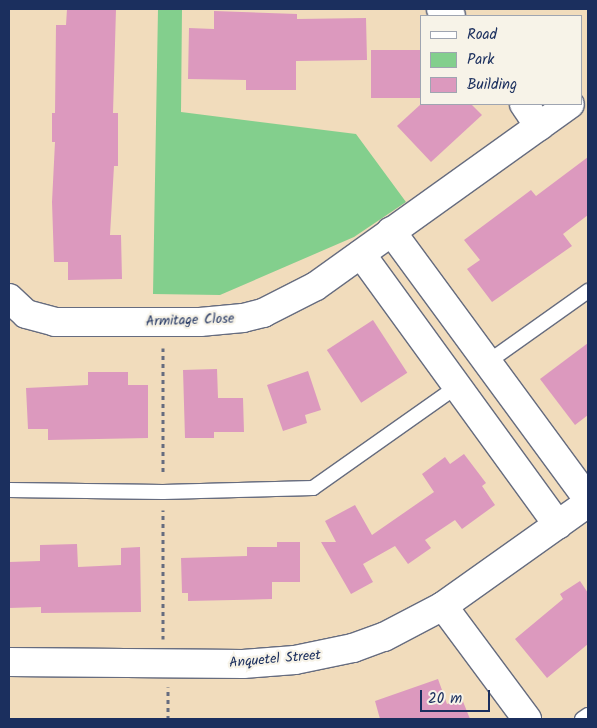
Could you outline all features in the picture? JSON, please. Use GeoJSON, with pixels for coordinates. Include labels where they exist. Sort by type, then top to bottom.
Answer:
{"type":"FeatureCollection","features":[{"type":"Feature","properties":{"kind":"street"},"geometry":{"type":"LineString","coordinates":[[525,105],[539,126]]}},
{"type":"Feature","properties":{"kind":"street","name":"Armitage Close"},"geometry":{"type":"LineString","coordinates":[[9,298],[26,314],[55,322],[224,321],[264,313],[297,298],[569,105]]}},
{"type":"Feature","properties":{"kind":"street"},"geometry":{"type":"LineString","coordinates":[[391,232],[588,501]]}},
{"type":"Feature","properties":{"kind":"street"},"geometry":{"type":"LineString","coordinates":[[361,254],[558,525]]}},
{"type":"Feature","properties":{"kind":"street"},"geometry":{"type":"LineString","coordinates":[[456,387],[488,362]]}},
{"type":"Feature","properties":{"kind":"street","name":"Anquetel Street"},"geometry":{"type":"LineString","coordinates":[[9,662],[243,664],[322,656],[384,637],[443,606],[558,525],[588,501]]}},
{"type":"Feature","properties":{"kind":"street"},"geometry":{"type":"LineString","coordinates":[[443,606],[527,719]]}},
{"type":"Feature","properties":{"kind":"lane"},"geometry":{"type":"LineString","coordinates":[[488,362],[588,291]]}},
{"type":"Feature","properties":{"kind":"lane"},"geometry":{"type":"LineString","coordinates":[[9,490],[163,492],[313,488],[456,387]]}},
{"type":"Feature","properties":{"kind":"lane"},"geometry":{"type":"LineString","coordinates":[[582,719],[588,715]]}},
{"type":"Feature","properties":{"kind":"path"},"geometry":{"type":"LineString","coordinates":[[168,686],[168,719]]}},
{"type":"Feature","properties":{"kind":"green space"},"geometry":{"type":"Polygon","coordinates":[[[158,9],[182,9],[181,112],[356,134],[406,202],[354,237],[220,295],[153,294],[158,9]]]}},
{"type":"Feature","properties":{"kind":"building"},"geometry":{"type":"Polygon","coordinates":[[[67,9],[116,9],[113,113],[118,113],[118,166],[114,166],[110,235],[121,235],[122,279],[68,280],[68,262],[54,262],[52,202],[55,142],[52,142],[52,113],[55,113],[56,25],[66,25],[67,9]]]}},
{"type":"Feature","properties":{"kind":"building"},"geometry":{"type":"Polygon","coordinates":[[[214,11],[297,14],[297,19],[366,18],[367,60],[296,61],[296,90],[246,90],[246,80],[188,79],[189,28],[214,29],[214,11]]]}},
{"type":"Feature","properties":{"kind":"building"},"geometry":{"type":"Polygon","coordinates":[[[371,50],[420,50],[420,98],[371,98],[371,50]]]}},
{"type":"Feature","properties":{"kind":"building"},"geometry":{"type":"Polygon","coordinates":[[[420,105],[472,105],[482,115],[431,162],[397,126],[420,105]]]}},
{"type":"Feature","properties":{"kind":"building"},"geometry":{"type":"Polygon","coordinates":[[[588,157],[588,215],[563,234],[572,246],[492,302],[467,269],[480,260],[464,240],[531,190],[536,196],[588,157]]]}},
{"type":"Feature","properties":{"kind":"building"},"geometry":{"type":"Polygon","coordinates":[[[373,320],[407,373],[361,403],[327,350],[373,320]]]}},
{"type":"Feature","properties":{"kind":"building"},"geometry":{"type":"Polygon","coordinates":[[[588,343],[588,415],[575,425],[540,379],[588,343]]]}},
{"type":"Feature","properties":{"kind":"building"},"geometry":{"type":"Polygon","coordinates":[[[217,369],[218,398],[243,398],[244,432],[214,432],[214,438],[185,438],[183,370],[217,369]]]}},
{"type":"Feature","properties":{"kind":"building"},"geometry":{"type":"Polygon","coordinates":[[[308,371],[321,410],[305,415],[307,423],[283,431],[267,385],[308,371]]]}},
{"type":"Feature","properties":{"kind":"building"},"geometry":{"type":"Polygon","coordinates":[[[88,372],[128,372],[128,385],[148,385],[148,438],[48,440],[48,429],[28,429],[26,388],[88,385],[88,372]]]}},
{"type":"Feature","properties":{"kind":"building"},"geometry":{"type":"Polygon","coordinates":[[[464,454],[486,483],[482,486],[495,505],[462,529],[455,520],[425,540],[431,548],[408,564],[395,546],[363,564],[373,582],[351,594],[321,542],[336,542],[325,521],[355,505],[372,535],[434,492],[422,474],[445,457],[450,464],[464,454]]]}},
{"type":"Feature","properties":{"kind":"building"},"geometry":{"type":"Polygon","coordinates":[[[277,542],[300,542],[300,582],[272,582],[272,599],[188,601],[188,593],[182,593],[181,558],[247,556],[247,547],[277,547],[277,542]]]}},
{"type":"Feature","properties":{"kind":"building"},"geometry":{"type":"Polygon","coordinates":[[[77,544],[78,567],[121,565],[121,548],[140,547],[141,612],[41,613],[41,607],[9,608],[9,562],[40,561],[40,545],[77,544]]]}},
{"type":"Feature","properties":{"kind":"building"},"geometry":{"type":"Polygon","coordinates":[[[580,581],[588,593],[588,644],[547,678],[515,639],[563,599],[560,594],[580,581]]]}},
{"type":"Feature","properties":{"kind":"building"},"geometry":{"type":"Polygon","coordinates":[[[438,679],[447,704],[462,699],[470,719],[380,719],[375,701],[438,679]]]}}]}
